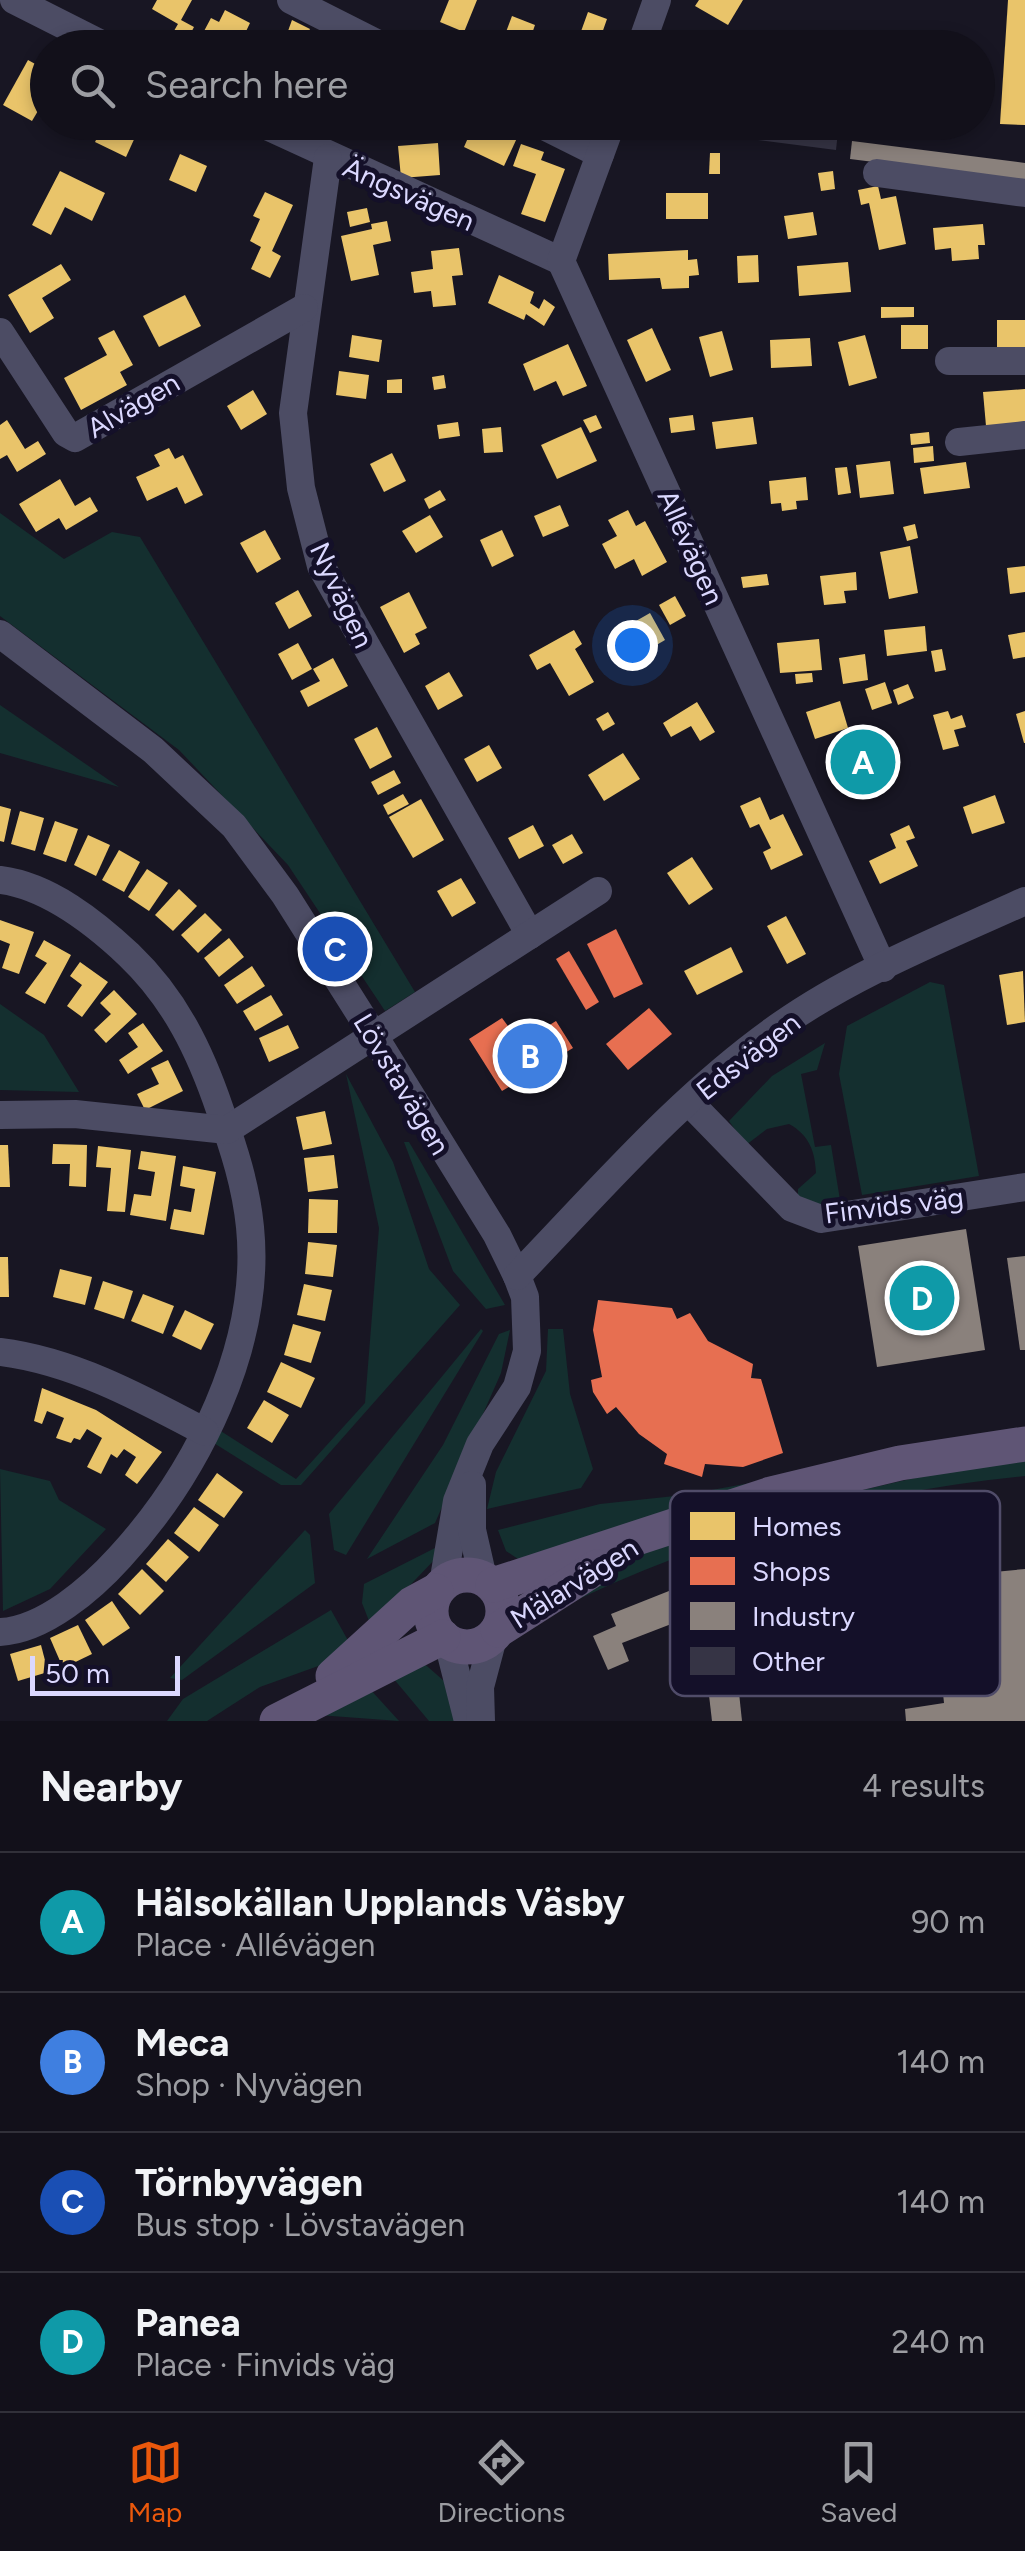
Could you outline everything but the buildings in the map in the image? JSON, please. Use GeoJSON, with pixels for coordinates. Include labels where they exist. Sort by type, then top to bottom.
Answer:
{"type":"FeatureCollection","features":[{"type":"Feature","properties":{"kind":"main road","name":"Mälarvägen"},"geometry":{"type":"LineString","coordinates":[[783,1491],[900,1463],[1025,1444]]}},
{"type":"Feature","properties":{"kind":"main road","name":"Mälarvägen"},"geometry":{"type":"LineString","coordinates":[[488,1582],[670,1529]]}},
{"type":"Feature","properties":{"kind":"main road","name":"Mälarvägen"},"geometry":{"type":"LineString","coordinates":[[495,1634],[650,1536]]}},
{"type":"Feature","properties":{"kind":"main road"},"geometry":{"type":"LineString","coordinates":[[460,1576],[488,1582],[503,1610],[495,1634],[468,1646],[445,1639],[287,1714],[412,1604],[460,1576]]}},
{"type":"Feature","properties":{"kind":"main road"},"geometry":{"type":"LineString","coordinates":[[439,1588],[432,1614],[445,1639]]}},
{"type":"Feature","properties":{"kind":"street"},"geometry":{"type":"LineString","coordinates":[[14,0],[73,30]]}},
{"type":"Feature","properties":{"kind":"street"},"geometry":{"type":"LineString","coordinates":[[291,0],[351,30]]}},
{"type":"Feature","properties":{"kind":"street"},"geometry":{"type":"LineString","coordinates":[[647,30],[658,0]]}},
{"type":"Feature","properties":{"kind":"street","name":"Ängsvägen"},"geometry":{"type":"LineString","coordinates":[[293,140],[561,261]]}},
{"type":"Feature","properties":{"kind":"street"},"geometry":{"type":"LineString","coordinates":[[572,140],[600,154]]}},
{"type":"Feature","properties":{"kind":"street"},"geometry":{"type":"LineString","coordinates":[[561,261],[605,140]]}},
{"type":"Feature","properties":{"kind":"street","name":"Nyvägen"},"geometry":{"type":"LineString","coordinates":[[328,158],[304,308],[293,414],[301,488],[321,566],[530,935]]}},
{"type":"Feature","properties":{"kind":"street"},"geometry":{"type":"LineString","coordinates":[[876,173],[1025,193]]}},
{"type":"Feature","properties":{"kind":"street","name":"Allévägen"},"geometry":{"type":"LineString","coordinates":[[561,261],[883,968]]}},
{"type":"Feature","properties":{"kind":"street","name":"Alvägen"},"geometry":{"type":"LineString","coordinates":[[0,332],[66,433],[75,438],[304,308]]}},
{"type":"Feature","properties":{"kind":"street"},"geometry":{"type":"LineString","coordinates":[[949,361],[1025,361]]}},
{"type":"Feature","properties":{"kind":"street"},"geometry":{"type":"LineString","coordinates":[[959,442],[1025,435]]}},
{"type":"Feature","properties":{"kind":"street","name":"Lövstavägen"},"geometry":{"type":"LineString","coordinates":[[0,634],[153,750],[234,826],[285,895],[374,1036],[497,1235],[517,1276],[525,1296],[527,1351],[517,1387],[480,1444],[451,1522],[439,1588]]}},
{"type":"Feature","properties":{"kind":"street"},"geometry":{"type":"LineString","coordinates":[[0,880],[56,900],[105,932],[142,967],[182,1016],[240,1167],[251,1230],[247,1298],[233,1365],[205,1432],[146,1529],[100,1578],[56,1610],[0,1632]]}},
{"type":"Feature","properties":{"kind":"street"},"geometry":{"type":"LineString","coordinates":[[0,1115],[76,1114],[227,1130],[598,891]]}},
{"type":"Feature","properties":{"kind":"street","name":"Edsvägen"},"geometry":{"type":"LineString","coordinates":[[517,1276],[689,1102],[782,1025],[883,968],[1025,901]]}},
{"type":"Feature","properties":{"kind":"street","name":"Finvids väg"},"geometry":{"type":"LineString","coordinates":[[689,1102],[792,1208],[821,1219],[1025,1187]]}},
{"type":"Feature","properties":{"kind":"street"},"geometry":{"type":"LineString","coordinates":[[0,1352],[26,1355],[126,1390],[205,1432]]}},
{"type":"Feature","properties":{"kind":"street","name":"Lövstavägen"},"geometry":{"type":"LineString","coordinates":[[473,1468],[472,1530],[488,1582]]}},
{"type":"Feature","properties":{"kind":"street"},"geometry":{"type":"LineString","coordinates":[[481,1721],[480,1688],[495,1634]]}},
{"type":"Feature","properties":{"kind":"street"},"geometry":{"type":"LineString","coordinates":[[445,1639],[468,1721]]}},
{"type":"Feature","properties":{"kind":"green space"},"geometry":{"type":"Polygon","coordinates":[[[0,513],[64,559],[112,532],[140,537],[415,992],[385,1011],[288,865],[179,750],[0,616],[0,513]]]}},
{"type":"Feature","properties":{"kind":"green space"},"geometry":{"type":"Polygon","coordinates":[[[0,705],[119,787],[0,753],[0,705]]]}},
{"type":"Feature","properties":{"kind":"green space"},"geometry":{"type":"Polygon","coordinates":[[[930,982],[944,985],[979,1176],[862,1195],[839,1074],[847,1026],[930,982]]]}},
{"type":"Feature","properties":{"kind":"green space"},"geometry":{"type":"Polygon","coordinates":[[[0,1004],[44,1035],[79,1092],[0,1090],[0,1004]]]}},
{"type":"Feature","properties":{"kind":"green space"},"geometry":{"type":"Polygon","coordinates":[[[825,1043],[817,1070],[801,1074],[815,1147],[831,1145],[840,1200],[827,1208],[798,1197],[798,1189],[816,1173],[812,1151],[802,1133],[789,1124],[767,1129],[746,1145],[729,1121],[772,1076],[825,1043]]]}},
{"type":"Feature","properties":{"kind":"green space"},"geometry":{"type":"Polygon","coordinates":[[[346,1074],[393,1162],[429,1269],[460,1305],[301,1485],[281,1485],[209,1440],[216,1428],[296,1479],[365,1403],[379,1228],[346,1074]]]}},
{"type":"Feature","properties":{"kind":"green space"},"geometry":{"type":"Polygon","coordinates":[[[404,1142],[409,1142],[505,1305],[486,1309],[453,1271],[404,1142]]]}},
{"type":"Feature","properties":{"kind":"green space"},"geometry":{"type":"Polygon","coordinates":[[[481,1329],[346,1555],[334,1550],[329,1514],[481,1329]]]}},
{"type":"Feature","properties":{"kind":"green space"},"geometry":{"type":"Polygon","coordinates":[[[548,1329],[563,1329],[570,1394],[593,1469],[581,1488],[487,1509],[496,1472],[546,1371],[548,1329]]]}},
{"type":"Feature","properties":{"kind":"green space"},"geometry":{"type":"Polygon","coordinates":[[[510,1330],[501,1373],[435,1523],[367,1559],[443,1445],[499,1334],[510,1330]]]}},
{"type":"Feature","properties":{"kind":"green space"},"geometry":{"type":"Polygon","coordinates":[[[1025,1460],[1025,1476],[917,1491],[858,1491],[945,1471],[1025,1460]]]}},
{"type":"Feature","properties":{"kind":"green space"},"geometry":{"type":"Polygon","coordinates":[[[0,1469],[50,1481],[59,1500],[106,1529],[50,1589],[3,1611],[0,1469]]]}},
{"type":"Feature","properties":{"kind":"green space"},"geometry":{"type":"Polygon","coordinates":[[[777,1478],[737,1491],[706,1491],[777,1478]]]}},
{"type":"Feature","properties":{"kind":"green space"},"geometry":{"type":"Polygon","coordinates":[[[670,1496],[670,1513],[521,1561],[506,1551],[498,1530],[600,1504],[670,1496]]]}},
{"type":"Feature","properties":{"kind":"green space"},"geometry":{"type":"Polygon","coordinates":[[[305,1530],[310,1535],[315,1583],[182,1680],[170,1678],[305,1530]]]}},
{"type":"Feature","properties":{"kind":"green space"},"geometry":{"type":"Polygon","coordinates":[[[670,1543],[670,1561],[531,1623],[650,1549],[670,1543]]]}},
{"type":"Feature","properties":{"kind":"green space"},"geometry":{"type":"Polygon","coordinates":[[[437,1547],[437,1557],[371,1626],[362,1603],[364,1584],[437,1547]]]}},
{"type":"Feature","properties":{"kind":"green space"},"geometry":{"type":"Polygon","coordinates":[[[331,1610],[350,1644],[321,1665],[260,1687],[207,1721],[167,1721],[183,1699],[331,1610]]]}},
{"type":"Feature","properties":{"kind":"green space"},"geometry":{"type":"Polygon","coordinates":[[[420,1660],[444,1681],[455,1721],[429,1721],[388,1672],[420,1660]]]}},
{"type":"Feature","properties":{"kind":"green space"},"geometry":{"type":"Polygon","coordinates":[[[369,1688],[399,1721],[318,1715],[369,1688]]]}},
{"type":"Feature","properties":{"kind":"place","name":"Hälsokällan Upplands Väsby"},"geometry":{"type":"Point","coordinates":[863,762]}},
{"type":"Feature","properties":{"kind":"place","name":"Törnbyvägen"},"geometry":{"type":"Point","coordinates":[335,949]}},
{"type":"Feature","properties":{"kind":"place","name":"Meca"},"geometry":{"type":"Point","coordinates":[530,1056]}},
{"type":"Feature","properties":{"kind":"place","name":"Panea"},"geometry":{"type":"Point","coordinates":[922,1298]}}]}
